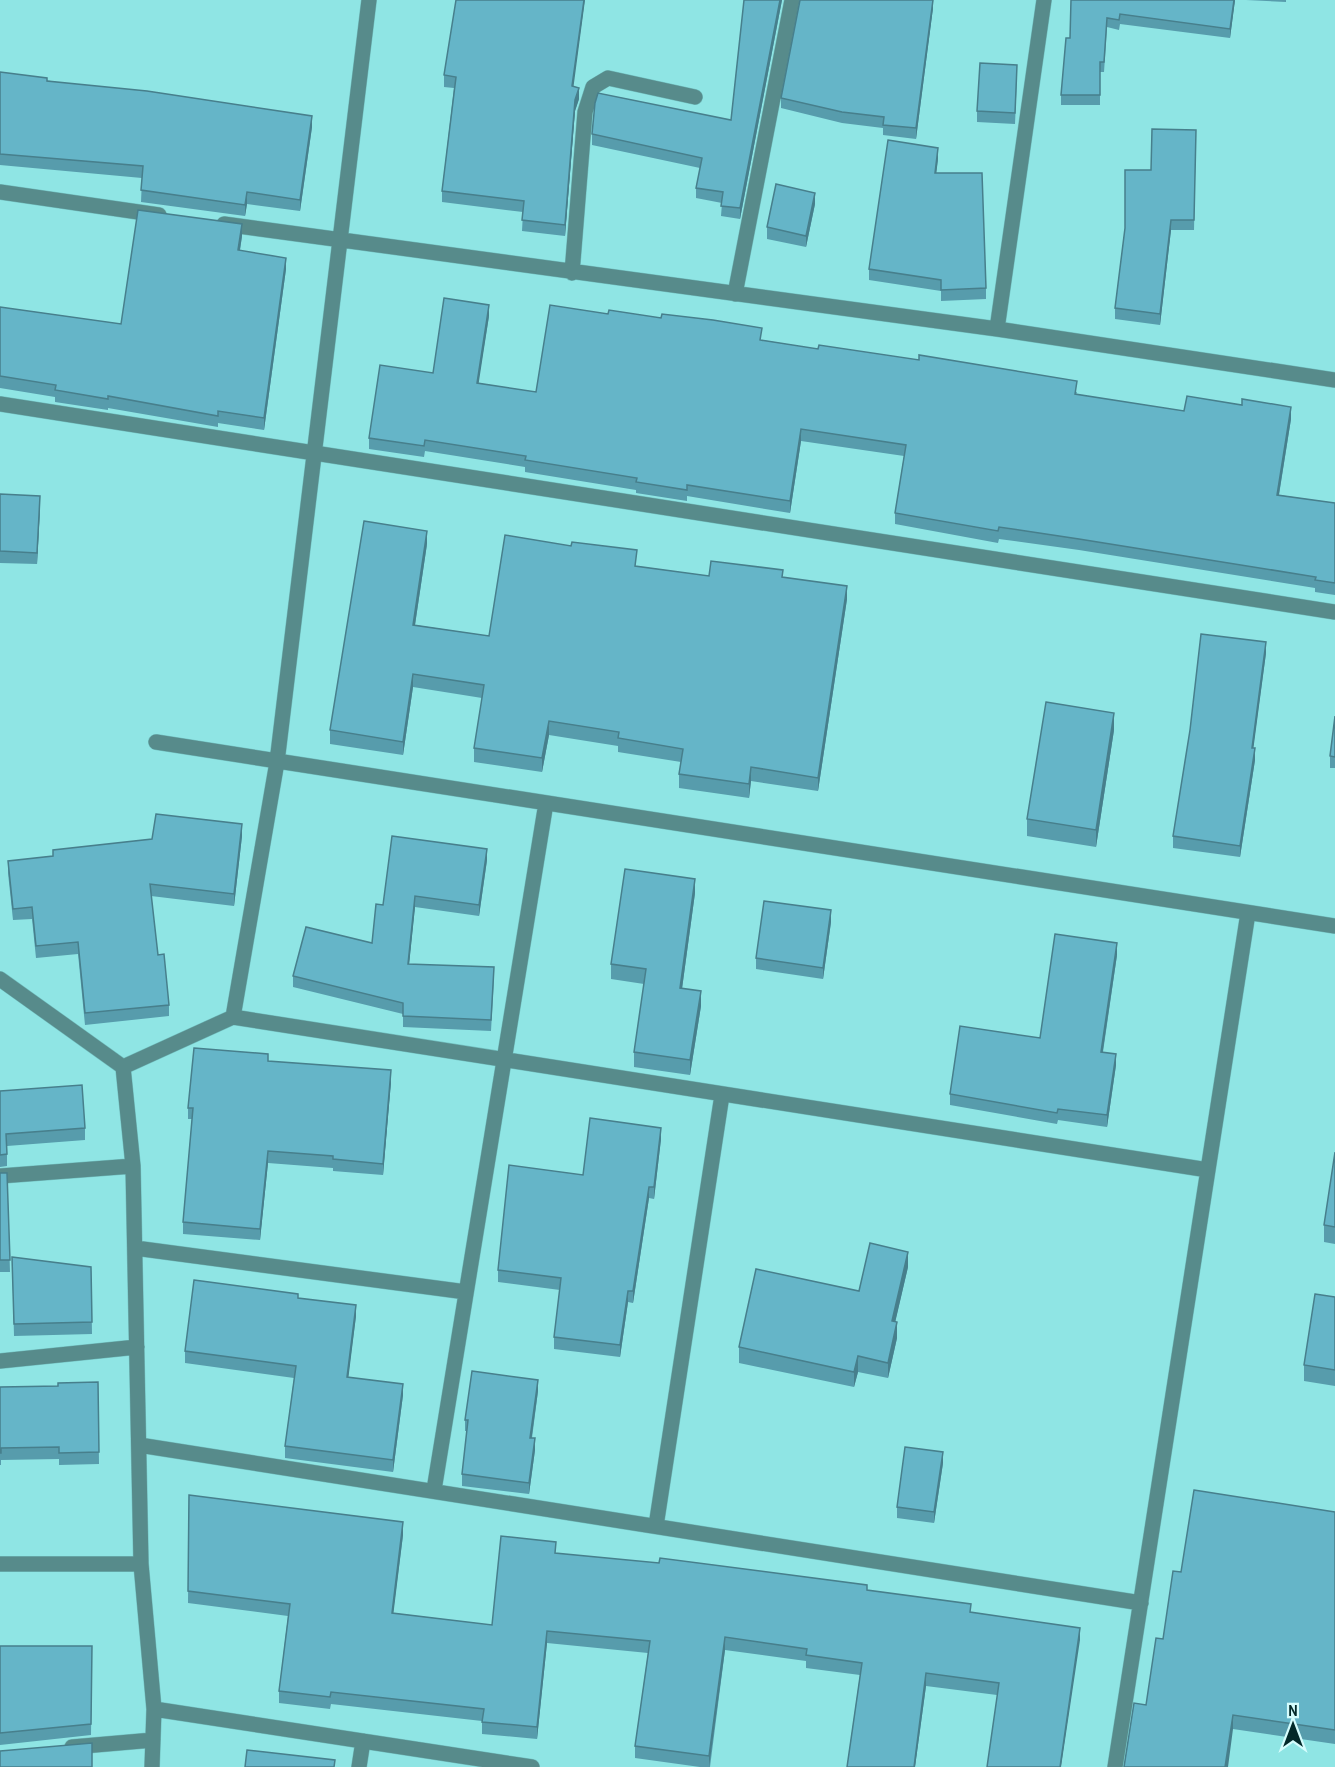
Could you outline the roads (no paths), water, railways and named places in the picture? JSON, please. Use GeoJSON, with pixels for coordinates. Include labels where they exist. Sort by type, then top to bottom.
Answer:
{"type":"FeatureCollection","features":[{"type":"Feature","properties":{"kind":"street"},"geometry":{"type":"LineString","coordinates":[[233,1017],[277,762],[369,0]]}},
{"type":"Feature","properties":{"kind":"street"},"geometry":{"type":"LineString","coordinates":[[735,294],[792,0]]}},
{"type":"Feature","properties":{"kind":"street"},"geometry":{"type":"LineString","coordinates":[[997,329],[1044,0]]}},
{"type":"Feature","properties":{"kind":"street"},"geometry":{"type":"LineString","coordinates":[[572,273],[585,112],[593,87],[608,78],[696,97]]}},
{"type":"Feature","properties":{"kind":"street"},"geometry":{"type":"LineString","coordinates":[[0,192],[176,217]]}},
{"type":"Feature","properties":{"kind":"street"},"geometry":{"type":"LineString","coordinates":[[211,222],[572,273],[997,329],[1335,380]]}},
{"type":"Feature","properties":{"kind":"street"},"geometry":{"type":"LineString","coordinates":[[0,404],[1335,612]]}},
{"type":"Feature","properties":{"kind":"street"},"geometry":{"type":"LineString","coordinates":[[156,742],[1335,926]]}},
{"type":"Feature","properties":{"kind":"street"},"geometry":{"type":"LineString","coordinates":[[434,1490],[546,803]]}},
{"type":"Feature","properties":{"kind":"street"},"geometry":{"type":"LineString","coordinates":[[1115,1767],[1248,913]]}},
{"type":"Feature","properties":{"kind":"street"},"geometry":{"type":"LineString","coordinates":[[0,979],[123,1067],[134,1166],[141,1564],[154,1709],[152,1767]]}},
{"type":"Feature","properties":{"kind":"street"},"geometry":{"type":"LineString","coordinates":[[123,1067],[233,1017],[503,1062],[1208,1170]]}},
{"type":"Feature","properties":{"kind":"street"},"geometry":{"type":"LineString","coordinates":[[656,1526],[722,1095]]}},
{"type":"Feature","properties":{"kind":"street"},"geometry":{"type":"LineString","coordinates":[[0,1176],[134,1166]]}},
{"type":"Feature","properties":{"kind":"street"},"geometry":{"type":"LineString","coordinates":[[135,1248],[466,1293]]}},
{"type":"Feature","properties":{"kind":"street"},"geometry":{"type":"LineString","coordinates":[[0,1361],[137,1347]]}},
{"type":"Feature","properties":{"kind":"street"},"geometry":{"type":"LineString","coordinates":[[139,1445],[1141,1603]]}},
{"type":"Feature","properties":{"kind":"street"},"geometry":{"type":"LineString","coordinates":[[0,1564],[141,1564]]}},
{"type":"Feature","properties":{"kind":"street"},"geometry":{"type":"LineString","coordinates":[[154,1709],[532,1767]]}},
{"type":"Feature","properties":{"kind":"street"},"geometry":{"type":"LineString","coordinates":[[59,1748],[153,1740]]}},
{"type":"Feature","properties":{"kind":"street"},"geometry":{"type":"LineString","coordinates":[[359,1767],[363,1741]]}}]}
